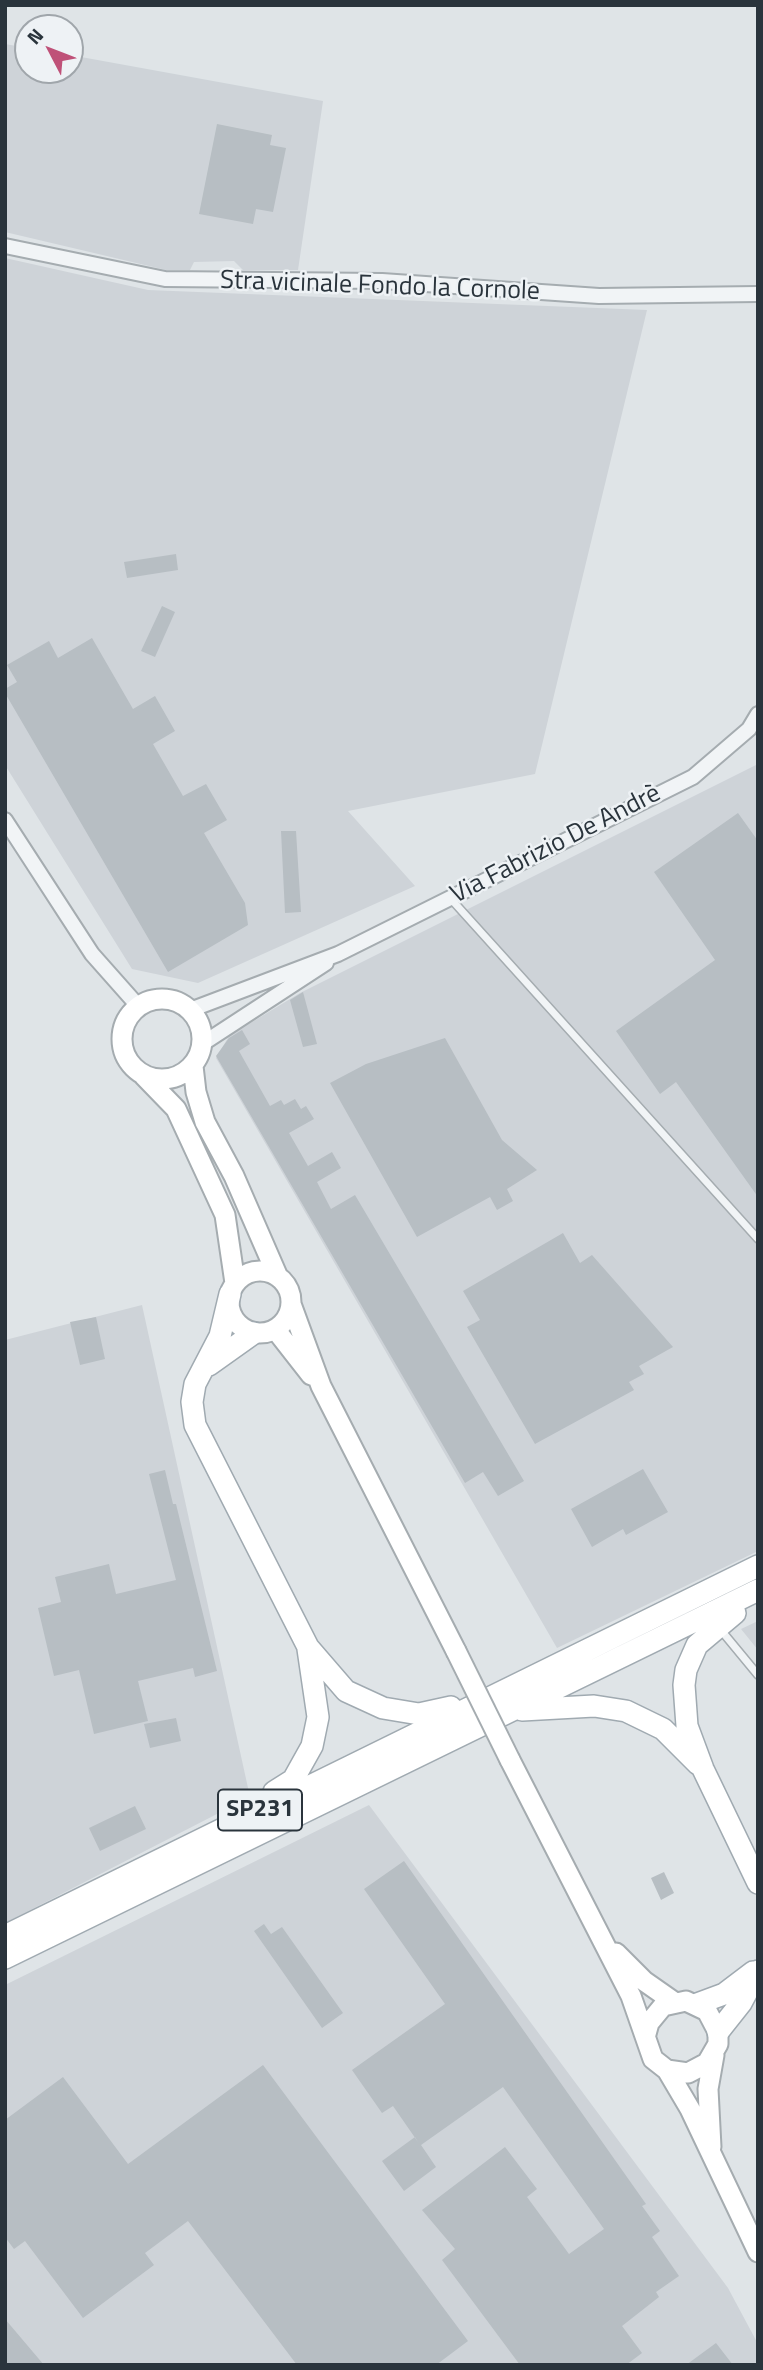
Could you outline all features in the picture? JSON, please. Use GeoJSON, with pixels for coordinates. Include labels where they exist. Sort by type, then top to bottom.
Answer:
{"type":"FeatureCollection","features":[{"type":"Feature","properties":{"kind":"main road"},"geometry":{"type":"LineString","coordinates":[[321,1386],[264,1331],[236,1323],[231,1314],[233,1288],[225,1215],[176,1109],[125,1056],[122,1043],[129,1016],[139,1006],[165,999],[190,1010],[200,1025],[202,1044],[193,1066],[196,1092],[205,1122],[234,1176],[278,1277],[285,1284],[321,1386],[631,1996],[646,2034],[649,2052],[667,2070],[690,2109],[711,2159],[758,2252]]}},
{"type":"Feature","properties":{"kind":"main road"},"geometry":{"type":"LineString","coordinates":[[144,1076],[170,1079],[193,1066]]}},
{"type":"Feature","properties":{"kind":"main road"},"geometry":{"type":"LineString","coordinates":[[278,1277],[257,1271],[233,1288],[220,1336],[195,1384],[192,1402],[195,1425],[308,1647],[346,1691],[383,1708],[419,1714],[445,1709],[516,1684]]}},
{"type":"Feature","properties":{"kind":"main road"},"geometry":{"type":"LineString","coordinates":[[205,1368],[288,1314],[291,1304]]}},
{"type":"Feature","properties":{"kind":"main road","name":"SP231"},"geometry":{"type":"LineString","coordinates":[[5,1936],[758,1566]]}},
{"type":"Feature","properties":{"kind":"main road","name":"SP231"},"geometry":{"type":"LineString","coordinates":[[5,1958],[758,1590]]}},
{"type":"Feature","properties":{"kind":"main road"},"geometry":{"type":"LineString","coordinates":[[758,1598],[717,1625],[692,1653],[684,1685],[687,1726],[704,1769],[758,1883]]}},
{"type":"Feature","properties":{"kind":"main road"},"geometry":{"type":"LineString","coordinates":[[234,1822],[293,1780],[312,1746],[318,1717],[308,1647]]}},
{"type":"Feature","properties":{"kind":"main road"},"geometry":{"type":"LineString","coordinates":[[509,1711],[594,1706],[626,1711],[663,1729],[704,1769]]}},
{"type":"Feature","properties":{"kind":"main road"},"geometry":{"type":"LineString","coordinates":[[603,1940],[644,1980],[674,2002],[697,2004],[724,1994],[758,1970]]}},
{"type":"Feature","properties":{"kind":"main road"},"geometry":{"type":"LineString","coordinates":[[667,2070],[688,2073],[707,2063],[758,1970]]}},
{"type":"Feature","properties":{"kind":"main road"},"geometry":{"type":"LineString","coordinates":[[646,2034],[655,2014],[674,2002]]}},
{"type":"Feature","properties":{"kind":"main road"},"geometry":{"type":"LineString","coordinates":[[697,2004],[707,2011],[717,2044],[708,2088],[711,2159]]}},
{"type":"Feature","properties":{"kind":"street","name":"Stra vicinale Fondo la Cornole"},"geometry":{"type":"LineString","coordinates":[[5,246],[165,279],[382,281],[599,296],[758,294]]}},
{"type":"Feature","properties":{"kind":"street","name":"Via Fabrizio De Andrè"},"geometry":{"type":"LineString","coordinates":[[338,954],[693,777],[749,729],[758,714]]}},
{"type":"Feature","properties":{"kind":"street"},"geometry":{"type":"LineString","coordinates":[[5,820],[92,954],[139,1006]]}},
{"type":"Feature","properties":{"kind":"street"},"geometry":{"type":"LineString","coordinates":[[190,1010],[338,954]]}},
{"type":"Feature","properties":{"kind":"street"},"geometry":{"type":"LineString","coordinates":[[202,1044],[338,954]]}},
{"type":"Feature","properties":{"kind":"lane"},"geometry":{"type":"LineString","coordinates":[[450,898],[758,1239]]}},
{"type":"Feature","properties":{"kind":"lane"},"geometry":{"type":"LineString","coordinates":[[717,1625],[758,1675]]}},
{"type":"Feature","properties":{"kind":"shaded area"},"geometry":{"type":"Polygon","coordinates":[[[5,44],[14,46],[14,84],[84,84],[84,58],[323,101],[298,270],[243,270],[234,261],[194,262],[190,270],[166,270],[5,232],[5,44]]]}},
{"type":"Feature","properties":{"kind":"shaded area"},"geometry":{"type":"Polygon","coordinates":[[[5,258],[148,290],[647,310],[535,774],[348,811],[415,886],[198,983],[132,969],[5,765],[5,258]]]}},
{"type":"Feature","properties":{"kind":"shaded area"},"geometry":{"type":"Polygon","coordinates":[[[758,764],[758,1551],[557,1648],[216,1058],[229,1036],[300,993],[758,764]]]}},
{"type":"Feature","properties":{"kind":"shaded area"},"geometry":{"type":"Polygon","coordinates":[[[142,1305],[250,1797],[5,1923],[5,1340],[142,1305]]]}},
{"type":"Feature","properties":{"kind":"shaded area"},"geometry":{"type":"Polygon","coordinates":[[[758,1621],[758,1650],[741,1629],[758,1621]]]}},
{"type":"Feature","properties":{"kind":"shaded area"},"geometry":{"type":"Polygon","coordinates":[[[369,1805],[728,2288],[758,2344],[758,2365],[5,2365],[5,1985],[369,1805]]]}},
{"type":"Feature","properties":{"kind":"building"},"geometry":{"type":"Polygon","coordinates":[[[217,124],[272,135],[270,145],[286,148],[273,212],[256,209],[253,224],[199,214],[217,124]]]}},
{"type":"Feature","properties":{"kind":"building"},"geometry":{"type":"Polygon","coordinates":[[[176,554],[178,570],[127,578],[124,562],[176,554]]]}},
{"type":"Feature","properties":{"kind":"building"},"geometry":{"type":"Polygon","coordinates":[[[162,606],[175,612],[155,657],[141,651],[162,606]]]}},
{"type":"Feature","properties":{"kind":"building"},"geometry":{"type":"Polygon","coordinates":[[[92,638],[133,709],[155,696],[175,731],[153,744],[183,796],[206,784],[227,820],[204,833],[245,903],[248,925],[168,972],[5,693],[5,689],[17,682],[7,665],[49,641],[58,658],[92,638]]]}},
{"type":"Feature","properties":{"kind":"building"},"geometry":{"type":"Polygon","coordinates":[[[738,813],[758,841],[758,1197],[676,1082],[660,1094],[616,1031],[715,960],[654,872],[738,813]]]}},
{"type":"Feature","properties":{"kind":"building"},"geometry":{"type":"Polygon","coordinates":[[[281,831],[296,831],[301,912],[285,913],[281,831]]]}},
{"type":"Feature","properties":{"kind":"building"},"geometry":{"type":"Polygon","coordinates":[[[303,992],[317,1044],[303,1047],[290,1000],[303,992]]]}},
{"type":"Feature","properties":{"kind":"building"},"geometry":{"type":"Polygon","coordinates":[[[242,1030],[250,1044],[239,1051],[270,1106],[281,1100],[284,1105],[295,1099],[301,1109],[306,1106],[314,1119],[289,1133],[308,1166],[332,1152],[341,1168],[317,1182],[331,1209],[355,1195],[524,1481],[498,1496],[483,1472],[465,1483],[216,1056],[229,1038],[242,1030]]]}},
{"type":"Feature","properties":{"kind":"building"},"geometry":{"type":"Polygon","coordinates":[[[445,1038],[502,1140],[537,1170],[507,1189],[513,1201],[497,1210],[490,1197],[417,1237],[330,1083],[366,1064],[445,1038]]]}},
{"type":"Feature","properties":{"kind":"building"},"geometry":{"type":"Polygon","coordinates":[[[563,1233],[580,1263],[592,1255],[673,1347],[639,1366],[644,1374],[629,1382],[634,1390],[535,1444],[467,1327],[480,1320],[463,1291],[563,1233]]]}},
{"type":"Feature","properties":{"kind":"building"},"geometry":{"type":"Polygon","coordinates":[[[96,1317],[105,1359],[80,1365],[70,1322],[96,1317]]]}},
{"type":"Feature","properties":{"kind":"building"},"geometry":{"type":"Polygon","coordinates":[[[643,1469],[668,1512],[626,1535],[623,1529],[592,1547],[571,1509],[643,1469]]]}},
{"type":"Feature","properties":{"kind":"building"},"geometry":{"type":"Polygon","coordinates":[[[165,1470],[173,1504],[176,1504],[217,1671],[195,1677],[193,1668],[138,1681],[148,1721],[94,1734],[79,1670],[54,1676],[38,1608],[61,1602],[55,1577],[109,1564],[116,1594],[176,1580],[149,1474],[165,1470]]]}},
{"type":"Feature","properties":{"kind":"building"},"geometry":{"type":"Polygon","coordinates":[[[176,1718],[181,1741],[150,1748],[144,1724],[176,1718]]]}},
{"type":"Feature","properties":{"kind":"building"},"geometry":{"type":"Polygon","coordinates":[[[135,1806],[146,1829],[100,1851],[89,1828],[135,1806]]]}},
{"type":"Feature","properties":{"kind":"building"},"geometry":{"type":"Polygon","coordinates":[[[404,1861],[646,2204],[642,2206],[660,2231],[652,2237],[679,2276],[656,2292],[659,2297],[622,2326],[642,2353],[626,2365],[520,2365],[442,2260],[455,2249],[422,2210],[505,2147],[537,2189],[527,2197],[569,2254],[604,2229],[503,2087],[421,2145],[436,2167],[404,2191],[382,2161],[415,2137],[393,2106],[382,2113],[352,2070],[445,2004],[364,1889],[404,1861]]]}},
{"type":"Feature","properties":{"kind":"building"},"geometry":{"type":"Polygon","coordinates":[[[664,1872],[674,1893],[661,1900],[651,1878],[664,1872]]]}},
{"type":"Feature","properties":{"kind":"building"},"geometry":{"type":"Polygon","coordinates":[[[264,1924],[271,1934],[282,1927],[343,2013],[322,2028],[254,1931],[264,1924]]]}},
{"type":"Feature","properties":{"kind":"building"},"geometry":{"type":"Polygon","coordinates":[[[263,2065],[468,2341],[436,2365],[297,2365],[188,2221],[145,2253],[154,2265],[83,2318],[25,2241],[14,2249],[5,2237],[5,2120],[63,2077],[128,2164],[263,2065]]]}},
{"type":"Feature","properties":{"kind":"building"},"geometry":{"type":"Polygon","coordinates":[[[5,2319],[44,2365],[5,2365],[5,2319]]]}},
{"type":"Feature","properties":{"kind":"building"},"geometry":{"type":"Polygon","coordinates":[[[716,2343],[733,2365],[686,2365],[716,2343]]]}}]}
